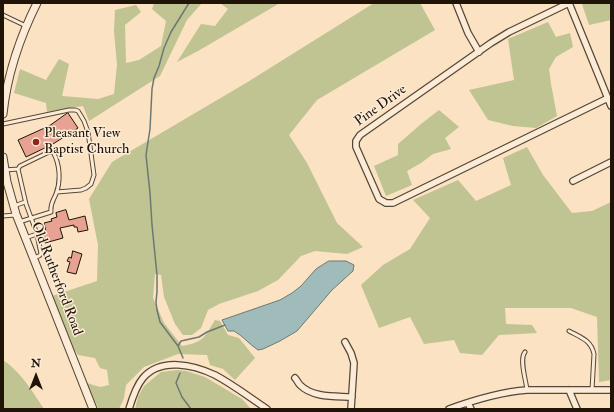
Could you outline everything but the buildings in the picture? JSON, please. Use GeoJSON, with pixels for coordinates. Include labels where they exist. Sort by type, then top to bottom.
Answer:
{"type":"FeatureCollection","features":[{"type":"Feature","properties":{"kind":"street"},"geometry":{"type":"LineString","coordinates":[[3,114],[6,78],[15,58],[26,26],[37,3]]}},
{"type":"Feature","properties":{"kind":"street"},"geometry":{"type":"LineString","coordinates":[[456,3],[468,33],[479,52]]}},
{"type":"Feature","properties":{"kind":"street"},"geometry":{"type":"LineString","coordinates":[[569,3],[611,106]]}},
{"type":"Feature","properties":{"kind":"street","name":"Pine Drive"},"geometry":{"type":"LineString","coordinates":[[569,3],[509,32],[491,43],[358,136],[356,147],[379,199],[386,203],[393,203],[608,98]]}},
{"type":"Feature","properties":{"kind":"street","name":"Old Rutherford Road"},"geometry":{"type":"LineString","coordinates":[[3,157],[7,182],[16,214],[93,409]]}},
{"type":"Feature","properties":{"kind":"street"},"geometry":{"type":"LineString","coordinates":[[573,181],[611,162]]}},
{"type":"Feature","properties":{"kind":"street"},"geometry":{"type":"LineString","coordinates":[[345,342],[354,363],[351,409]]}},
{"type":"Feature","properties":{"kind":"street"},"geometry":{"type":"LineString","coordinates":[[129,409],[139,383],[150,371],[162,366],[176,365],[197,368],[215,376],[267,409]]}},
{"type":"Feature","properties":{"kind":"street"},"geometry":{"type":"LineString","coordinates":[[295,378],[300,385],[314,393],[328,396],[352,397]]}},
{"type":"Feature","properties":{"kind":"street"},"geometry":{"type":"LineString","coordinates":[[449,409],[505,392],[527,390],[611,390]]}},
{"type":"Feature","properties":{"kind":"street"},"geometry":{"type":"LineString","coordinates":[[569,390],[577,409]]}},
{"type":"Feature","properties":{"kind":"street"},"geometry":{"type":"LineString","coordinates":[[468,403],[471,409]]}},
{"type":"Feature","properties":{"kind":"lane"},"geometry":{"type":"LineString","coordinates":[[3,15],[26,26]]}},
{"type":"Feature","properties":{"kind":"lane"},"geometry":{"type":"LineString","coordinates":[[3,124],[69,110],[75,110],[80,113],[88,132],[94,170],[93,178],[91,184],[81,190],[56,192]]}},
{"type":"Feature","properties":{"kind":"lane"},"geometry":{"type":"LineString","coordinates":[[5,170],[18,169],[20,166],[49,152],[54,152],[60,170],[56,192],[51,205],[52,212],[19,222]]}},
{"type":"Feature","properties":{"kind":"lane"},"geometry":{"type":"LineString","coordinates":[[18,169],[25,202],[37,234],[41,254],[33,258]]}},
{"type":"Feature","properties":{"kind":"lane"},"geometry":{"type":"LineString","coordinates":[[14,206],[25,202]]}},
{"type":"Feature","properties":{"kind":"lane"},"geometry":{"type":"LineString","coordinates":[[3,216],[16,214]]}},
{"type":"Feature","properties":{"kind":"lane"},"geometry":{"type":"LineString","coordinates":[[25,238],[37,234]]}},
{"type":"Feature","properties":{"kind":"lane"},"geometry":{"type":"LineString","coordinates":[[569,331],[586,340],[593,349],[592,390]]}},
{"type":"Feature","properties":{"kind":"lane"},"geometry":{"type":"LineString","coordinates":[[525,352],[522,359],[527,390]]}},
{"type":"Feature","properties":{"kind":"green space"},"geometry":{"type":"Polygon","coordinates":[[[154,3],[202,3],[187,20],[160,76],[89,121],[83,106],[47,112],[46,103],[14,93],[20,69],[46,80],[59,59],[69,64],[62,96],[98,99],[114,94],[117,65],[114,31],[115,10],[136,5],[141,12],[125,25],[126,63],[139,60],[161,46],[166,21],[152,9],[154,3]]]}},
{"type":"Feature","properties":{"kind":"green space"},"geometry":{"type":"Polygon","coordinates":[[[220,3],[280,3],[177,62],[201,24],[215,26],[228,9],[220,3]]]}},
{"type":"Feature","properties":{"kind":"green space"},"geometry":{"type":"Polygon","coordinates":[[[374,3],[420,3],[435,30],[317,100],[289,135],[307,163],[337,223],[363,247],[347,254],[315,251],[301,256],[278,280],[258,291],[219,304],[208,310],[201,328],[192,335],[183,335],[175,324],[164,297],[161,275],[155,274],[153,298],[164,323],[182,346],[195,343],[203,338],[215,320],[220,321],[228,335],[239,338],[255,358],[235,380],[223,369],[210,365],[207,355],[178,354],[144,367],[126,385],[124,398],[119,409],[99,409],[87,383],[100,387],[109,385],[107,370],[100,368],[95,358],[78,355],[71,345],[52,296],[97,281],[98,245],[89,199],[112,162],[246,83],[374,3]]]}},
{"type":"Feature","properties":{"kind":"green space"},"geometry":{"type":"Polygon","coordinates":[[[611,3],[611,20],[589,25],[582,4],[611,3]]]}},
{"type":"Feature","properties":{"kind":"green space"},"geometry":{"type":"Polygon","coordinates":[[[548,22],[556,37],[570,33],[573,47],[556,57],[549,69],[557,116],[536,128],[513,126],[488,120],[469,90],[514,80],[508,39],[548,22]]]}},
{"type":"Feature","properties":{"kind":"green space"},"geometry":{"type":"Polygon","coordinates":[[[439,110],[459,127],[445,138],[451,149],[433,154],[407,171],[412,185],[386,196],[374,166],[398,155],[398,144],[439,110]]]}},
{"type":"Feature","properties":{"kind":"green space"},"geometry":{"type":"Polygon","coordinates":[[[527,147],[543,175],[572,213],[592,211],[611,202],[611,380],[599,382],[597,317],[571,308],[505,308],[506,324],[532,325],[537,333],[499,335],[482,355],[460,353],[454,340],[424,344],[410,317],[379,328],[361,285],[383,265],[410,249],[430,218],[413,200],[458,180],[476,201],[511,185],[503,158],[527,147]]]}},
{"type":"Feature","properties":{"kind":"green space"},"geometry":{"type":"Polygon","coordinates":[[[3,360],[21,376],[44,409],[3,409],[3,360]]]}},
{"type":"Feature","properties":{"kind":"green space"},"geometry":{"type":"Polygon","coordinates":[[[177,370],[186,371],[205,377],[242,399],[251,409],[135,409],[138,397],[144,386],[161,372],[177,370]]]}},
{"type":"Feature","properties":{"kind":"water"},"geometry":{"type":"Polygon","coordinates":[[[329,261],[346,261],[354,265],[353,271],[332,290],[297,331],[280,341],[258,350],[234,331],[228,331],[222,320],[280,300],[301,286],[316,269],[329,261]]]}},
{"type":"Feature","properties":{"kind":"waterway"},"geometry":{"type":"LineString","coordinates":[[183,358],[178,346],[160,322],[157,310],[157,275],[146,155],[150,129],[154,78],[171,32],[189,3]]}},
{"type":"Feature","properties":{"kind":"waterway"},"geometry":{"type":"LineString","coordinates":[[178,346],[181,341],[199,337],[225,325]]}},
{"type":"Feature","properties":{"kind":"waterway"},"geometry":{"type":"LineString","coordinates":[[180,373],[176,383],[182,397],[191,409]]}},
{"type":"Feature","properties":{"kind":"place","name":"Pleasant View Baptist Church"},"geometry":{"type":"Point","coordinates":[36,142]}}]}
